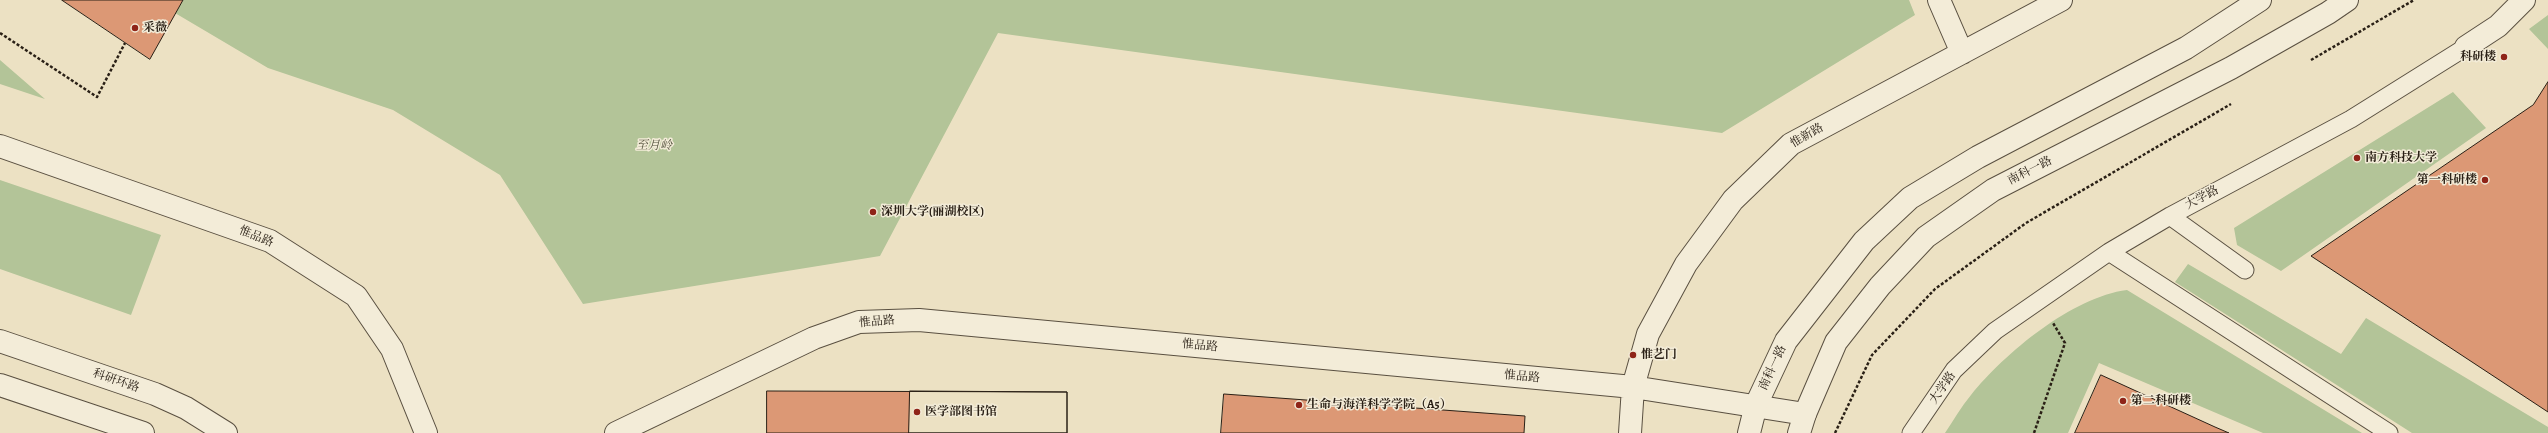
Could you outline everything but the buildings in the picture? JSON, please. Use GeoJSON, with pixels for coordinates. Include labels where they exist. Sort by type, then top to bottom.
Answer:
{"type":"FeatureCollection","features":[{"type":"Feature","properties":{"kind":"street"},"geometry":{"type":"LineString","coordinates":[[1939,0],[1962,53]]}},
{"type":"Feature","properties":{"kind":"street","name":"惟新路"},"geometry":{"type":"LineString","coordinates":[[1630,433],[1633,387],[1648,334],[1686,264],[1734,200],[1791,144],[2061,0]]}},
{"type":"Feature","properties":{"kind":"street","name":"南科一路"},"geometry":{"type":"LineString","coordinates":[[1749,433],[1756,405],[1786,341],[1864,241],[1910,198],[1978,157],[2186,48],[2260,0]]}},
{"type":"Feature","properties":{"kind":"street","name":"南科一路"},"geometry":{"type":"LineString","coordinates":[[1802,424],[1836,342],[1880,286],[1926,237],[1993,190],[2231,68],[2328,14],[2347,0]]}},
{"type":"Feature","properties":{"kind":"street","name":"大学路"},"geometry":{"type":"LineString","coordinates":[[2466,47],[2498,26],[2524,0]]}},
{"type":"Feature","properties":{"kind":"street","name":"惟品路"},"geometry":{"type":"LineString","coordinates":[[0,146],[270,241],[356,296],[392,349],[426,433]]}},
{"type":"Feature","properties":{"kind":"street","name":"惟品路"},"geometry":{"type":"LineString","coordinates":[[616,433],[814,338],[859,322],[919,320],[1633,387],[1756,405],[1802,424]]}},
{"type":"Feature","properties":{"kind":"street","name":"科研环路"},"geometry":{"type":"LineString","coordinates":[[0,341],[155,394],[186,408],[226,433]]}},
{"type":"Feature","properties":{"kind":"street"},"geometry":{"type":"LineString","coordinates":[[0,385],[143,433]]}},
{"type":"Feature","properties":{"kind":"lane","name":"大学路"},"geometry":{"type":"LineString","coordinates":[[1911,433],[1954,370],[1995,331],[2109,252],[2170,216],[2351,119],[2466,47]]}},
{"type":"Feature","properties":{"kind":"lane"},"geometry":{"type":"LineString","coordinates":[[2170,216],[2245,270]]}},
{"type":"Feature","properties":{"kind":"lane"},"geometry":{"type":"LineString","coordinates":[[2109,252],[2389,433]]}},
{"type":"Feature","properties":{"kind":"path"},"geometry":{"type":"LineString","coordinates":[[2307,62],[2414,0]]}},
{"type":"Feature","properties":{"kind":"path"},"geometry":{"type":"LineString","coordinates":[[0,33],[97,97],[125,43]]}},
{"type":"Feature","properties":{"kind":"path"},"geometry":{"type":"LineString","coordinates":[[1835,433],[1872,355],[1935,289],[2026,223],[2232,103]]}},
{"type":"Feature","properties":{"kind":"path"},"geometry":{"type":"LineString","coordinates":[[2034,433],[2065,344],[2040,300]]}},
{"type":"Feature","properties":{"kind":"green space","name":"至月岭"},"geometry":{"type":"Polygon","coordinates":[[[183,0],[1909,0],[1915,15],[1722,133],[998,33],[880,256],[583,304],[500,175],[393,110],[268,68],[175,13],[183,0]]]}},
{"type":"Feature","properties":{"kind":"green space"},"geometry":{"type":"Polygon","coordinates":[[[2548,15],[2548,49],[2529,29],[2548,15]]]}},
{"type":"Feature","properties":{"kind":"green space"},"geometry":{"type":"Polygon","coordinates":[[[0,60],[45,99],[0,84],[0,60]]]}},
{"type":"Feature","properties":{"kind":"green space"},"geometry":{"type":"Polygon","coordinates":[[[2453,92],[2486,128],[2281,271],[2237,245],[2234,228],[2453,92]]]}},
{"type":"Feature","properties":{"kind":"green space"},"geometry":{"type":"Polygon","coordinates":[[[0,180],[161,235],[131,315],[0,269],[0,180]]]}},
{"type":"Feature","properties":{"kind":"green space"},"geometry":{"type":"Polygon","coordinates":[[[2188,264],[2341,354],[2366,318],[2548,427],[2548,433],[2412,433],[2175,282],[2188,264]]]}},
{"type":"Feature","properties":{"kind":"green space"},"geometry":{"type":"Polygon","coordinates":[[[2127,290],[2362,433],[2263,433],[2099,363],[2068,433],[1945,433],[1960,409],[1985,379],[2021,345],[2041,329],[2084,303],[2106,295],[2127,290]]]}},
{"type":"Feature","properties":{"kind":"place","name":"采薇"},"geometry":{"type":"Point","coordinates":[135,28]}},
{"type":"Feature","properties":{"kind":"place","name":"科研楼"},"geometry":{"type":"Point","coordinates":[2504,57]}},
{"type":"Feature","properties":{"kind":"place","name":"南方科技大学"},"geometry":{"type":"Point","coordinates":[2357,158]}},
{"type":"Feature","properties":{"kind":"place","name":"第一科研楼"},"geometry":{"type":"Point","coordinates":[2485,180]}},
{"type":"Feature","properties":{"kind":"place","name":"深圳大学(丽湖校区)"},"geometry":{"type":"Point","coordinates":[873,212]}},
{"type":"Feature","properties":{"kind":"place","name":"惟艺门"},"geometry":{"type":"Point","coordinates":[1633,355]}},
{"type":"Feature","properties":{"kind":"place","name":"第二科研楼"},"geometry":{"type":"Point","coordinates":[2123,401]}},
{"type":"Feature","properties":{"kind":"place","name":"生命与海洋科学学院（A5）"},"geometry":{"type":"Point","coordinates":[1299,405]}},
{"type":"Feature","properties":{"kind":"place","name":"医学部图书馆"},"geometry":{"type":"Point","coordinates":[917,412]}}]}
